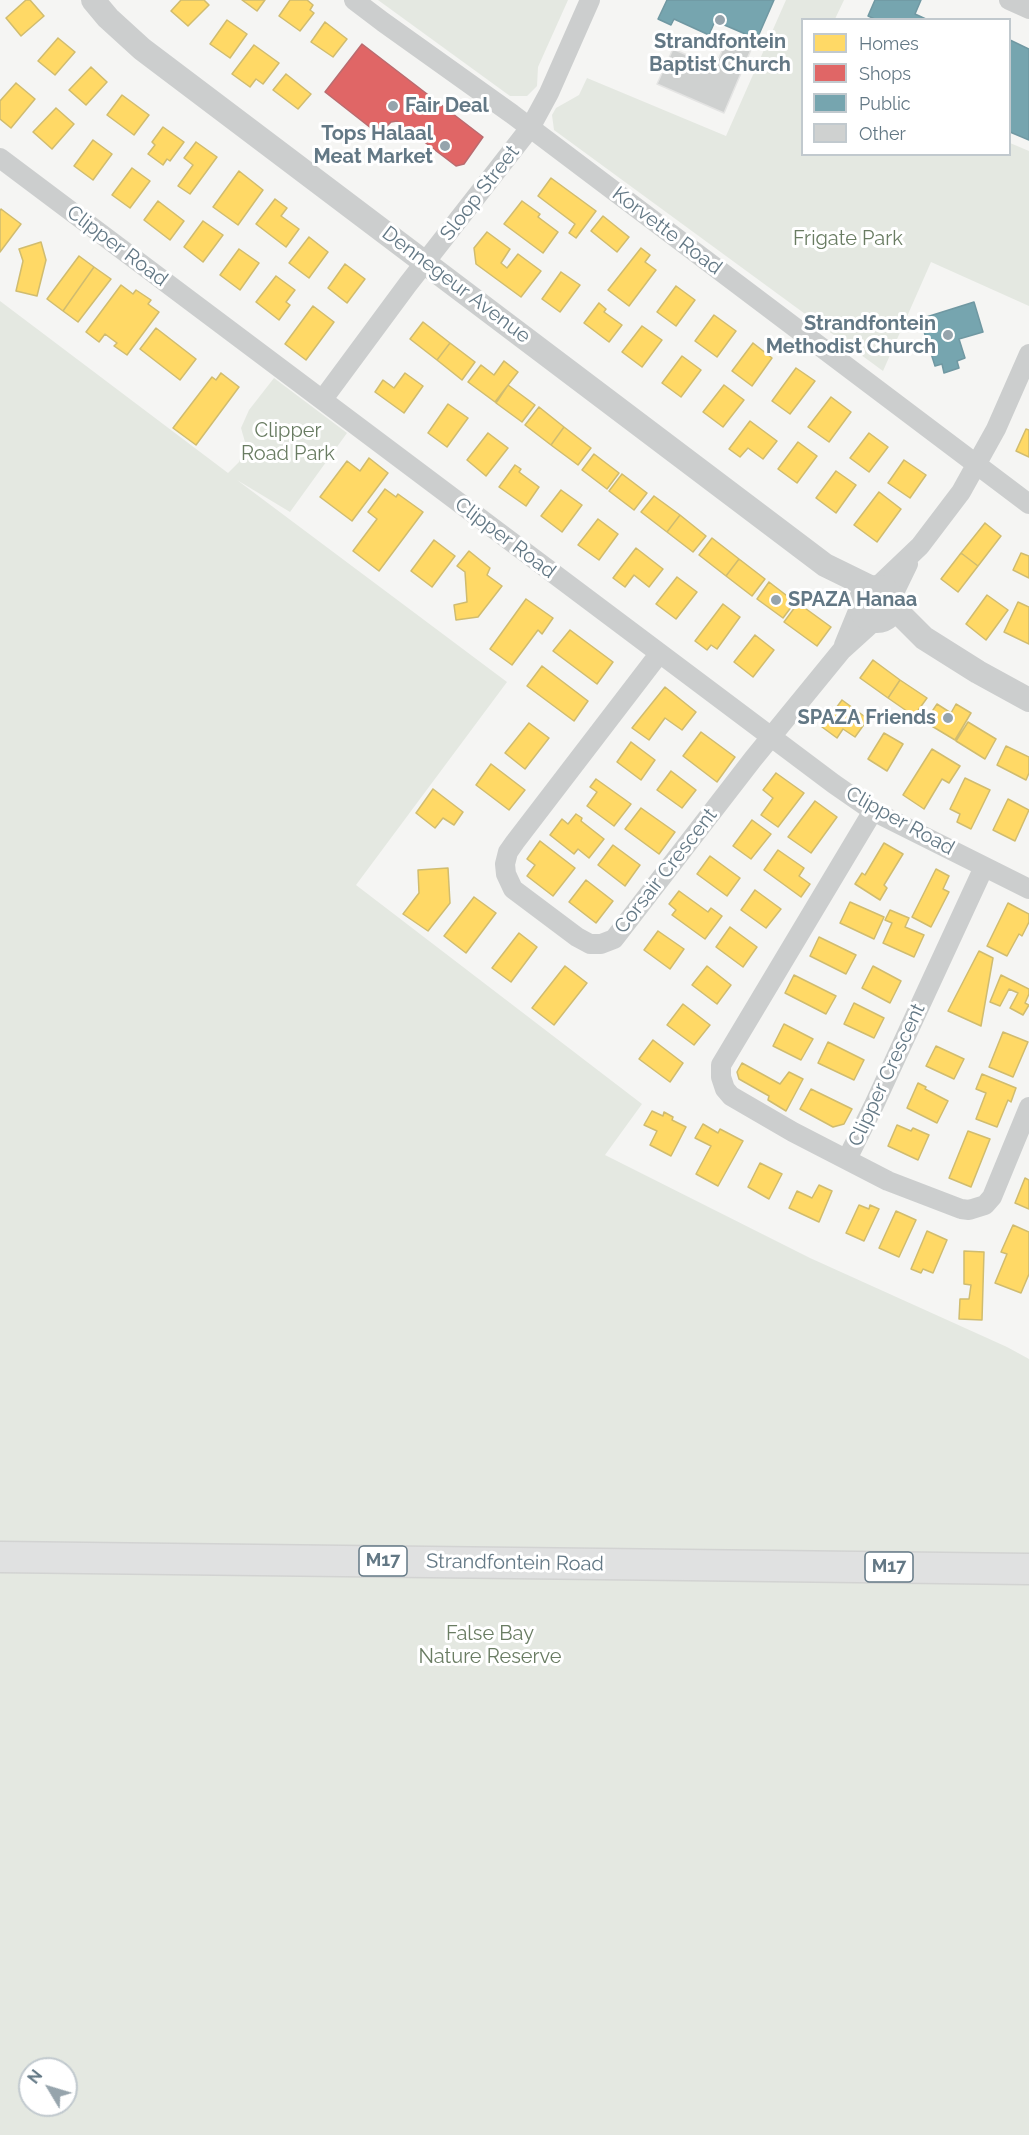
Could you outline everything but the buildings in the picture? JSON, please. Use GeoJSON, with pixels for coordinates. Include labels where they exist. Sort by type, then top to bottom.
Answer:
{"type":"FeatureCollection","features":[{"type":"Feature","properties":{"kind":"main road","name":"Strandfontein Road"},"geometry":{"type":"LineString","coordinates":[[0,1557],[1029,1569]]}},
{"type":"Feature","properties":{"kind":"street","name":"Dennegeur Avenue"},"geometry":{"type":"LineString","coordinates":[[93,0],[108,18],[142,50],[877,604],[918,634],[978,672],[1029,700]]}},
{"type":"Feature","properties":{"kind":"street","name":"Korvette Road"},"geometry":{"type":"LineString","coordinates":[[354,0],[530,128],[1029,504]]}},
{"type":"Feature","properties":{"kind":"street","name":"Sloop Street"},"geometry":{"type":"LineString","coordinates":[[323,399],[425,262],[530,128],[549,93],[590,0]]}},
{"type":"Feature","properties":{"kind":"street"},"geometry":{"type":"LineString","coordinates":[[1008,0],[1029,9]]}},
{"type":"Feature","properties":{"kind":"street","name":"Clipper Road"},"geometry":{"type":"LineString","coordinates":[[0,158],[771,738],[873,811],[1029,889]]}},
{"type":"Feature","properties":{"kind":"street"},"geometry":{"type":"LineString","coordinates":[[877,604],[961,492],[996,429],[1029,354]]}},
{"type":"Feature","properties":{"kind":"street","name":"Corsair Crescent"},"geometry":{"type":"LineString","coordinates":[[659,654],[508,852],[505,864],[506,874],[513,889],[577,938],[597,944],[614,939],[877,604]]}},
{"type":"Feature","properties":{"kind":"street","name":"Clipper Crescent"},"geometry":{"type":"LineString","coordinates":[[873,811],[721,1065],[721,1077],[725,1089],[731,1096],[793,1132],[847,1159],[984,867]]}},
{"type":"Feature","properties":{"kind":"street"},"geometry":{"type":"LineString","coordinates":[[847,1159],[888,1181],[961,1209],[977,1209],[992,1197],[997,1188],[1029,1107]]}},
{"type":"Feature","properties":{"kind":"green space"},"geometry":{"type":"Polygon","coordinates":[[[378,0],[568,0],[538,67],[537,86],[527,96],[510,96],[378,0]]]}},
{"type":"Feature","properties":{"kind":"green space","name":"Frigate Park"},"geometry":{"type":"Polygon","coordinates":[[[786,0],[844,0],[835,18],[801,18],[801,156],[1011,156],[1011,143],[1029,151],[1029,306],[931,262],[883,371],[554,130],[552,115],[556,108],[579,95],[587,78],[726,136],[786,0]]]}},
{"type":"Feature","properties":{"kind":"green space","name":"False Bay Nature Reserve"},"geometry":{"type":"Polygon","coordinates":[[[0,301],[228,473],[239,462],[245,442],[241,428],[249,410],[274,378],[347,433],[290,512],[237,480],[507,682],[356,885],[642,1104],[605,1155],[810,1258],[1029,1359],[1029,2135],[0,2135],[0,301]]]}},
{"type":"Feature","properties":{"kind":"place","name":"Strandfontein Baptist Church"},"geometry":{"type":"Point","coordinates":[720,20]}},
{"type":"Feature","properties":{"kind":"place","name":"Fair Deal"},"geometry":{"type":"Point","coordinates":[393,106]}},
{"type":"Feature","properties":{"kind":"place","name":"Tops Halaal Meat Market"},"geometry":{"type":"Point","coordinates":[445,146]}},
{"type":"Feature","properties":{"kind":"place","name":"Strandfontein Methodist Church"},"geometry":{"type":"Point","coordinates":[948,335]}},
{"type":"Feature","properties":{"kind":"place","name":"SPAZA Hanaa"},"geometry":{"type":"Point","coordinates":[776,600]}},
{"type":"Feature","properties":{"kind":"place","name":"SPAZA Friends"},"geometry":{"type":"Point","coordinates":[948,718]}},
{"type":"Feature","properties":{"kind":"park label","name":"Clipper Road Park"},"geometry":{"type":"Point","coordinates":[288,442]}}]}
